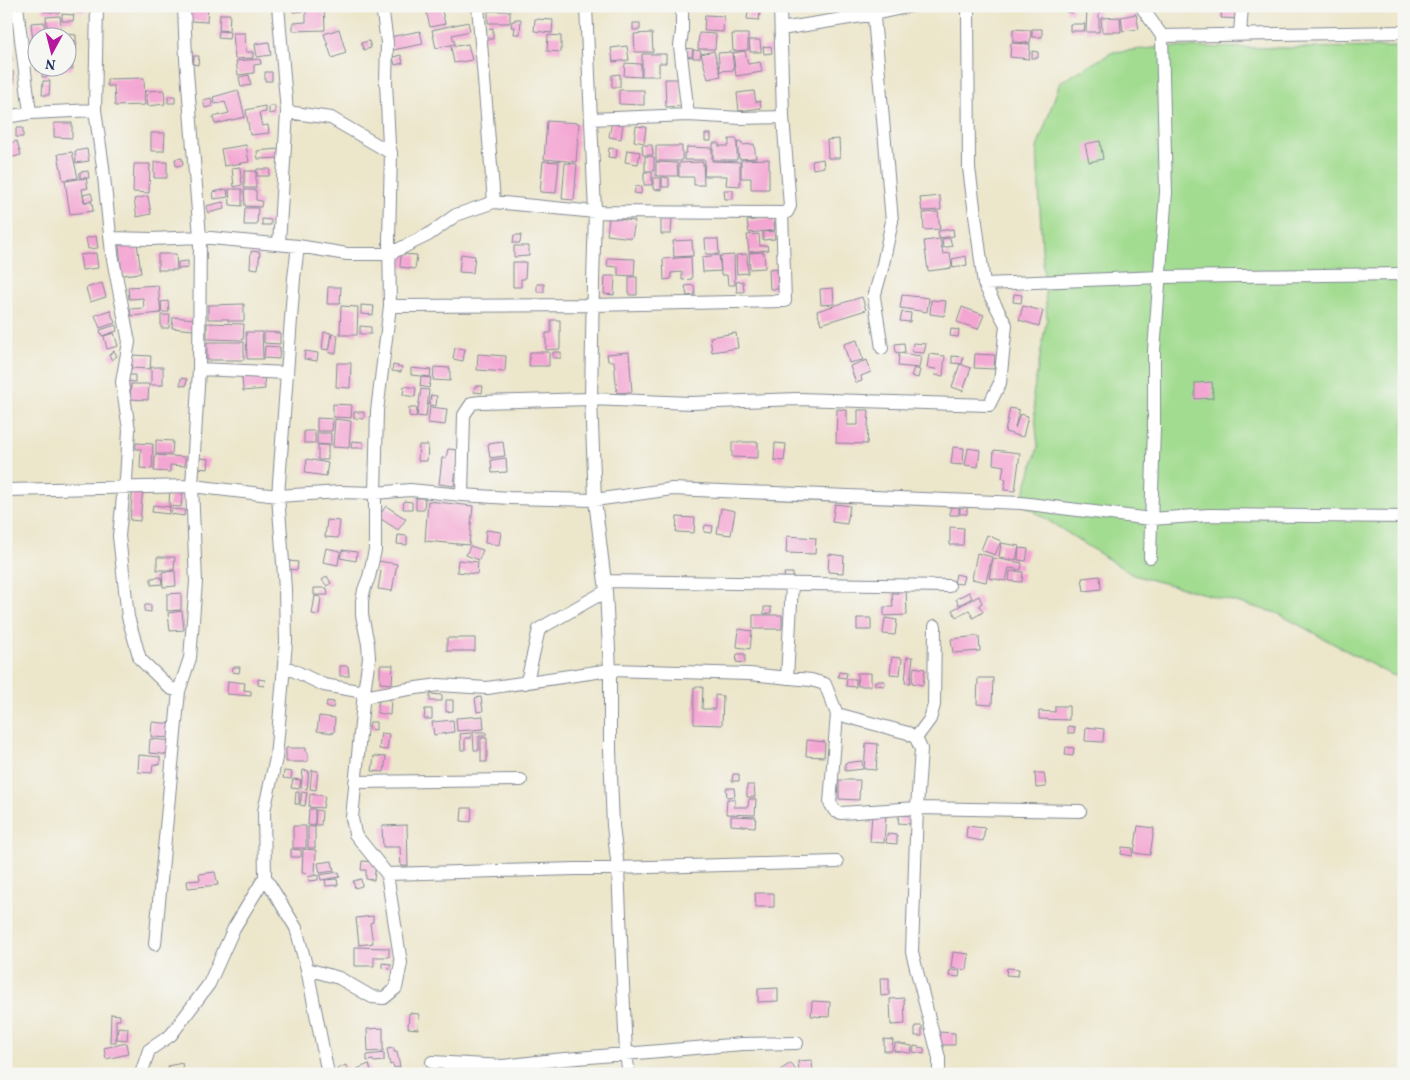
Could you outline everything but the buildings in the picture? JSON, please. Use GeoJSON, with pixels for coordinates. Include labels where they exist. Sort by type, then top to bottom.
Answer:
{"type":"FeatureCollection","features":[{"type":"Feature","properties":{"kind":"street"},"geometry":{"type":"LineString","coordinates":[[17,6],[30,113]]}},
{"type":"Feature","properties":{"kind":"street"},"geometry":{"type":"LineString","coordinates":[[97,6],[95,110],[112,254],[129,342],[122,382],[129,430],[120,536],[128,617],[140,659],[170,688],[179,691]]}},
{"type":"Feature","properties":{"kind":"street"},"geometry":{"type":"LineString","coordinates":[[155,944],[179,691],[190,658],[196,582],[192,486],[199,368],[200,237],[186,60],[184,6]]}},
{"type":"Feature","properties":{"kind":"street"},"geometry":{"type":"LineString","coordinates":[[278,6],[287,112],[279,244]]}},
{"type":"Feature","properties":{"kind":"street"},"geometry":{"type":"LineString","coordinates":[[307,969],[339,978],[372,997],[384,998],[396,988],[401,963],[387,874],[355,834],[352,818],[363,694],[369,658],[362,616],[362,601],[375,550],[378,411],[390,306],[391,154],[386,82],[387,43],[382,6]]}},
{"type":"Feature","properties":{"kind":"street"},"geometry":{"type":"LineString","coordinates":[[478,6],[494,202]]}},
{"type":"Feature","properties":{"kind":"street"},"geometry":{"type":"LineString","coordinates":[[586,6],[596,212],[590,398],[595,500],[605,586],[610,670],[610,750],[613,826],[618,868],[626,1055],[629,1074]]}},
{"type":"Feature","properties":{"kind":"street"},"geometry":{"type":"LineString","coordinates":[[682,6],[680,46],[688,115]]}},
{"type":"Feature","properties":{"kind":"street"},"geometry":{"type":"LineString","coordinates":[[111,238],[200,237],[298,246],[347,254],[389,254],[428,235],[456,215],[494,202],[596,212],[787,212],[790,206],[783,117],[780,6]]}},
{"type":"Feature","properties":{"kind":"street"},"geometry":{"type":"LineString","coordinates":[[781,29],[874,10],[911,6]]}},
{"type":"Feature","properties":{"kind":"street"},"geometry":{"type":"LineString","coordinates":[[462,495],[464,414],[472,403],[590,398],[691,403],[798,399],[989,405],[1000,382],[1006,325],[984,284],[969,168],[968,6]]}},
{"type":"Feature","properties":{"kind":"street"},"geometry":{"type":"LineString","coordinates":[[1143,6],[1143,9],[1162,36],[1166,192],[1154,351],[1150,557]]}},
{"type":"Feature","properties":{"kind":"street"},"geometry":{"type":"LineString","coordinates":[[1240,34],[1242,6]]}},
{"type":"Feature","properties":{"kind":"street"},"geometry":{"type":"LineString","coordinates":[[874,10],[892,222],[874,297],[882,348]]}},
{"type":"Feature","properties":{"kind":"street"},"geometry":{"type":"LineString","coordinates":[[1162,36],[1404,32]]}},
{"type":"Feature","properties":{"kind":"street"},"geometry":{"type":"LineString","coordinates":[[6,117],[30,113],[95,110]]}},
{"type":"Feature","properties":{"kind":"street"},"geometry":{"type":"LineString","coordinates":[[287,112],[331,118],[391,154]]}},
{"type":"Feature","properties":{"kind":"street"},"geometry":{"type":"LineString","coordinates":[[591,119],[688,115],[741,118],[783,117]]}},
{"type":"Feature","properties":{"kind":"street"},"geometry":{"type":"LineString","coordinates":[[390,306],[592,305],[785,301],[782,213]]}},
{"type":"Feature","properties":{"kind":"street"},"geometry":{"type":"LineString","coordinates":[[141,1074],[149,1050],[171,1034],[209,984],[234,928],[264,877],[264,812],[276,758],[286,634],[285,589],[278,496],[298,246]]}},
{"type":"Feature","properties":{"kind":"street"},"geometry":{"type":"LineString","coordinates":[[984,284],[1160,277],[1404,274]]}},
{"type":"Feature","properties":{"kind":"street"},"geometry":{"type":"LineString","coordinates":[[199,368],[287,374]]}},
{"type":"Feature","properties":{"kind":"street"},"geometry":{"type":"LineString","coordinates":[[6,490],[192,486],[278,496],[410,490],[462,495],[595,500],[672,489],[1021,503],[1152,519],[1209,515],[1404,517]]}},
{"type":"Feature","properties":{"kind":"street"},"geometry":{"type":"LineString","coordinates":[[525,683],[539,628],[605,586],[792,584],[949,586]]}},
{"type":"Feature","properties":{"kind":"street"},"geometry":{"type":"LineString","coordinates":[[787,678],[792,584]]}},
{"type":"Feature","properties":{"kind":"street"},"geometry":{"type":"LineString","coordinates":[[916,738],[930,719],[934,705],[935,626]]}},
{"type":"Feature","properties":{"kind":"street"},"geometry":{"type":"LineString","coordinates":[[284,666],[324,685],[363,694],[439,686],[487,688],[610,670],[732,674],[811,680],[825,684],[838,714],[830,803],[835,811],[841,813],[917,808],[1080,811]]}},
{"type":"Feature","properties":{"kind":"street"},"geometry":{"type":"LineString","coordinates":[[838,714],[908,732],[916,738],[921,749],[912,952],[939,1058],[939,1074]]}},
{"type":"Feature","properties":{"kind":"street"},"geometry":{"type":"LineString","coordinates":[[355,782],[521,780]]}},
{"type":"Feature","properties":{"kind":"street"},"geometry":{"type":"LineString","coordinates":[[387,874],[837,862]]}},
{"type":"Feature","properties":{"kind":"street"},"geometry":{"type":"LineString","coordinates":[[264,877],[296,928],[307,969],[328,1074]]}},
{"type":"Feature","properties":{"kind":"street"},"geometry":{"type":"LineString","coordinates":[[432,1062],[504,1066],[742,1044],[797,1043]]}},
{"type":"Feature","properties":{"kind":"green space"},"geometry":{"type":"Polygon","coordinates":[[[1163,47],[1404,47],[1404,678],[1389,674],[1277,613],[1133,575],[1021,503],[1038,447],[1033,395],[1047,318],[1037,148],[1060,82],[1113,52],[1163,47]]]}}]}
